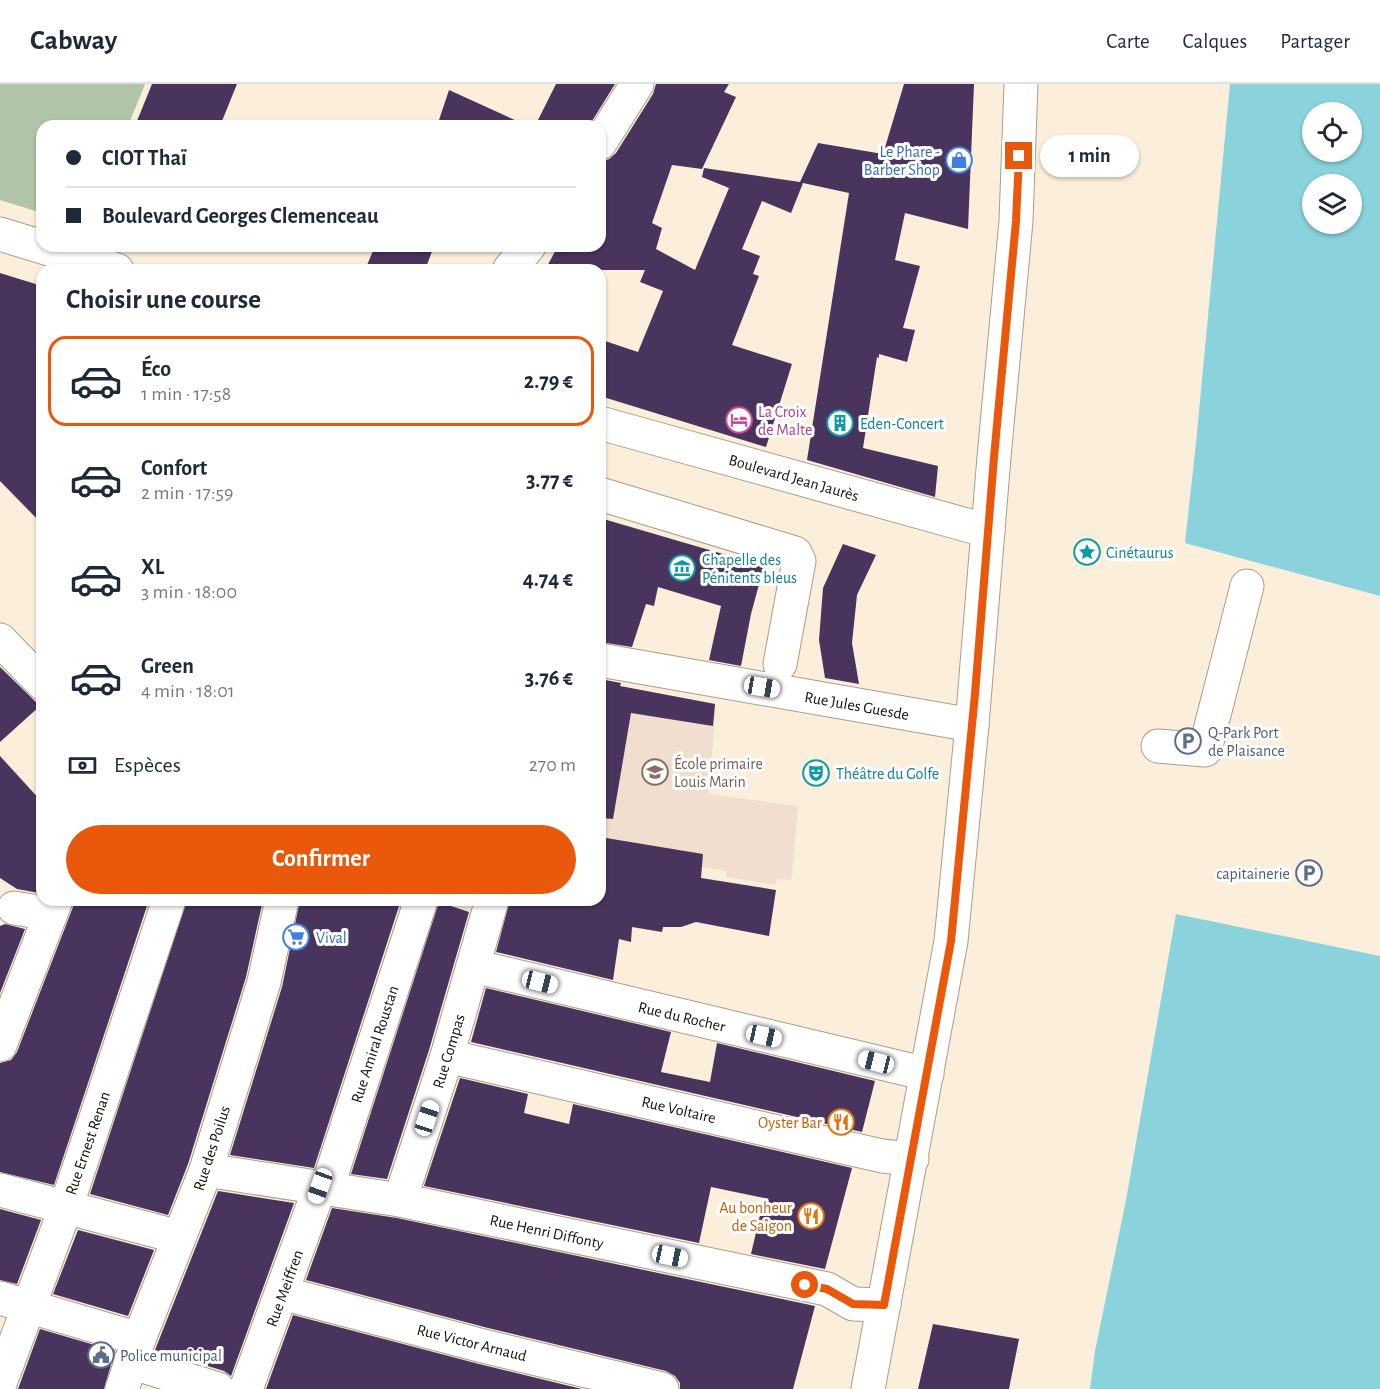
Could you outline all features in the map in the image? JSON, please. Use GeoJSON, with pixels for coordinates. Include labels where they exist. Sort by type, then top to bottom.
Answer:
{"type":"FeatureCollection","features":[{"type":"Feature","properties":{"kind":"street"},"geometry":{"type":"LineString","coordinates":[[606,133],[637,84]]}},
{"type":"Feature","properties":{"kind":"street"},"geometry":{"type":"LineString","coordinates":[[868,1389],[951,941],[1016,221],[1021,84]]}},
{"type":"Feature","properties":{"kind":"street"},"geometry":{"type":"LineString","coordinates":[[0,234],[36,245]]}},
{"type":"Feature","properties":{"kind":"street"},"geometry":{"type":"LineString","coordinates":[[58,252],[98,264]]}},
{"type":"Feature","properties":{"kind":"street"},"geometry":{"type":"LineString","coordinates":[[513,264],[524,252]]}},
{"type":"Feature","properties":{"kind":"street","name":"Boulevard Jean Jaurès"},"geometry":{"type":"LineString","coordinates":[[606,425],[988,531]]}},
{"type":"Feature","properties":{"kind":"street"},"geometry":{"type":"LineString","coordinates":[[606,496],[795,553],[799,561],[780,664]]}},
{"type":"Feature","properties":{"kind":"street"},"geometry":{"type":"LineString","coordinates":[[1158,746],[1205,750],[1247,586]]}},
{"type":"Feature","properties":{"kind":"street"},"geometry":{"type":"LineString","coordinates":[[0,640],[36,677]]}},
{"type":"Feature","properties":{"kind":"street","name":"Rue Jules Guesde"},"geometry":{"type":"LineString","coordinates":[[606,661],[972,725]]}},
{"type":"Feature","properties":{"kind":"street"},"geometry":{"type":"LineString","coordinates":[[0,1045],[53,907],[5,905]]}},
{"type":"Feature","properties":{"kind":"street","name":"Rue Ernest Renan"},"geometry":{"type":"LineString","coordinates":[[0,1383],[14,1303],[66,1206],[167,906]]}},
{"type":"Feature","properties":{"kind":"street","name":"Rue des Poilus"},"geometry":{"type":"LineString","coordinates":[[130,1363],[206,1170],[264,981],[281,906]]}},
{"type":"Feature","properties":{"kind":"street","name":"Rue Amiral Roustan"},"geometry":{"type":"LineString","coordinates":[[324,1187],[419,906]]}},
{"type":"Feature","properties":{"kind":"street","name":"Rue Compas"},"geometry":{"type":"LineString","coordinates":[[400,1200],[447,1056],[490,906]]}},
{"type":"Feature","properties":{"kind":"street","name":"Rue du Rocher"},"geometry":{"type":"LineString","coordinates":[[473,966],[927,1074]]}},
{"type":"Feature","properties":{"kind":"street","name":"Rue Voltaire"},"geometry":{"type":"LineString","coordinates":[[447,1056],[882,1156],[912,1159]]}},
{"type":"Feature","properties":{"kind":"street","name":"Rue Henri Diffonty"},"geometry":{"type":"LineString","coordinates":[[206,1170],[400,1200],[827,1289],[853,1304],[884,1305]]}},
{"type":"Feature","properties":{"kind":"street","name":"Rue Meiffren"},"geometry":{"type":"LineString","coordinates":[[246,1389],[324,1187]]}},
{"type":"Feature","properties":{"kind":"street"},"geometry":{"type":"LineString","coordinates":[[0,1190],[179,1237]]}},
{"type":"Feature","properties":{"kind":"street","name":"Rue Victor Arnaud"},"geometry":{"type":"LineString","coordinates":[[282,1293],[483,1346],[662,1389]]}},
{"type":"Feature","properties":{"kind":"street"},"geometry":{"type":"LineString","coordinates":[[14,1303],[130,1363],[218,1389]]}},
{"type":"Feature","properties":{"kind":"shaded area","name":"École primaire Louis Marin"},"geometry":{"type":"Polygon","coordinates":[[[606,684],[716,704],[709,794],[798,806],[790,880],[777,879],[776,885],[726,877],[727,871],[606,852],[606,684]]]}},
{"type":"Feature","properties":{"kind":"green space"},"geometry":{"type":"Polygon","coordinates":[[[0,84],[145,84],[130,120],[36,120],[36,211],[0,200],[0,84]]]}},
{"type":"Feature","properties":{"kind":"water"},"geometry":{"type":"Polygon","coordinates":[[[1230,84],[1380,84],[1380,596],[1185,543],[1230,84]]]}},
{"type":"Feature","properties":{"kind":"water"},"geometry":{"type":"Polygon","coordinates":[[[1176,914],[1380,956],[1380,1389],[1090,1389],[1095,1351],[1126,1200],[1176,914]]]}},
{"type":"Feature","properties":{"kind":"building"},"geometry":{"type":"Polygon","coordinates":[[[152,84],[237,84],[222,120],[137,120],[152,84]]]}},
{"type":"Feature","properties":{"kind":"building"},"geometry":{"type":"Polygon","coordinates":[[[556,84],[615,84],[593,120],[538,120],[556,84]]]}},
{"type":"Feature","properties":{"kind":"building"},"geometry":{"type":"Polygon","coordinates":[[[656,84],[729,84],[724,92],[736,97],[702,169],[672,165],[652,223],[662,228],[656,249],[695,270],[729,188],[702,177],[704,168],[800,182],[818,143],[883,154],[904,84],[974,84],[968,229],[905,213],[895,260],[920,266],[903,328],[915,330],[907,362],[879,354],[879,358],[877,357],[863,448],[938,466],[935,497],[807,460],[849,193],[803,183],[791,213],[762,201],[742,249],[760,256],[753,274],[759,276],[732,345],[792,364],[766,447],[606,398],[606,341],[638,352],[663,291],[640,282],[645,270],[606,270],[606,264],[548,264],[555,252],[606,252],[606,160],[616,153],[653,94],[656,84]]]}},
{"type":"Feature","properties":{"kind":"building"},"geometry":{"type":"Polygon","coordinates":[[[449,90],[515,120],[439,120],[449,90]]]}},
{"type":"Feature","properties":{"kind":"building"},"geometry":{"type":"Polygon","coordinates":[[[372,252],[432,252],[427,264],[368,264],[372,252]]]}},
{"type":"Feature","properties":{"kind":"building"},"geometry":{"type":"Polygon","coordinates":[[[0,273],[36,284],[36,518],[0,481],[0,273]]]}},
{"type":"Feature","properties":{"kind":"building","name":"Chapelle des Pénitents bleus"},"geometry":{"type":"Polygon","coordinates":[[[606,520],[764,566],[751,614],[741,666],[709,660],[721,606],[658,587],[654,606],[646,604],[632,647],[606,643],[606,520]]]}},
{"type":"Feature","properties":{"kind":"building"},"geometry":{"type":"Polygon","coordinates":[[[843,544],[876,555],[857,595],[852,643],[859,684],[825,678],[819,640],[823,588],[843,544]]]}},
{"type":"Feature","properties":{"kind":"building"},"geometry":{"type":"Polygon","coordinates":[[[0,667],[36,702],[36,710],[0,742],[0,667]]]}},
{"type":"Feature","properties":{"kind":"building"},"geometry":{"type":"Polygon","coordinates":[[[606,680],[621,683],[620,686],[715,704],[713,726],[631,713],[613,819],[606,818],[606,680]]]}},
{"type":"Feature","properties":{"kind":"building"},"geometry":{"type":"Polygon","coordinates":[[[0,756],[36,795],[36,892],[17,889],[0,878],[0,756]]]}},
{"type":"Feature","properties":{"kind":"building"},"geometry":{"type":"Polygon","coordinates":[[[606,838],[703,854],[701,878],[776,890],[769,936],[696,922],[681,927],[663,927],[662,932],[632,927],[631,942],[619,939],[613,980],[496,952],[508,906],[606,906],[606,838]]]}},
{"type":"Feature","properties":{"kind":"building"},"geometry":{"type":"Polygon","coordinates":[[[147,906],[54,1185],[0,1172],[0,1063],[11,1060],[17,1052],[73,907],[147,906]]]}},
{"type":"Feature","properties":{"kind":"building"},"geometry":{"type":"Polygon","coordinates":[[[185,906],[262,906],[246,977],[188,1164],[168,1215],[90,1194],[185,906]]]}},
{"type":"Feature","properties":{"kind":"building"},"geometry":{"type":"Polygon","coordinates":[[[299,906],[399,906],[314,1168],[230,1155],[282,987],[299,906]]]}},
{"type":"Feature","properties":{"kind":"building"},"geometry":{"type":"Polygon","coordinates":[[[438,906],[451,906],[469,912],[429,1050],[387,1179],[351,1174],[438,906]]]}},
{"type":"Feature","properties":{"kind":"building"},"geometry":{"type":"Polygon","coordinates":[[[5,924],[25,929],[0,993],[0,926],[5,924]]]}},
{"type":"Feature","properties":{"kind":"building"},"geometry":{"type":"Polygon","coordinates":[[[486,988],[671,1032],[661,1072],[710,1082],[717,1043],[875,1081],[862,1132],[471,1042],[486,988]]]}},
{"type":"Feature","properties":{"kind":"building"},"geometry":{"type":"Polygon","coordinates":[[[460,1078],[528,1094],[524,1113],[569,1124],[573,1104],[852,1168],[825,1269],[751,1254],[764,1198],[711,1187],[699,1243],[424,1186],[460,1078]]]}},
{"type":"Feature","properties":{"kind":"building"},"geometry":{"type":"Polygon","coordinates":[[[218,1191],[294,1203],[231,1376],[224,1371],[155,1350],[218,1191]]]}},
{"type":"Feature","properties":{"kind":"building"},"geometry":{"type":"Polygon","coordinates":[[[332,1208],[397,1218],[815,1306],[793,1389],[680,1389],[680,1383],[675,1376],[666,1371],[488,1328],[306,1280],[332,1208]]]}},
{"type":"Feature","properties":{"kind":"building"},"geometry":{"type":"Polygon","coordinates":[[[0,1209],[41,1220],[17,1284],[0,1280],[0,1209]]]}},
{"type":"Feature","properties":{"kind":"building"},"geometry":{"type":"Polygon","coordinates":[[[78,1230],[154,1250],[128,1316],[53,1294],[78,1230]]]}},
{"type":"Feature","properties":{"kind":"building"},"geometry":{"type":"Polygon","coordinates":[[[293,1315],[479,1364],[582,1389],[266,1389],[293,1315]]]}},
{"type":"Feature","properties":{"kind":"building"},"geometry":{"type":"Polygon","coordinates":[[[933,1324],[1019,1339],[1009,1389],[918,1389],[933,1324]]]}},
{"type":"Feature","properties":{"kind":"building"},"geometry":{"type":"Polygon","coordinates":[[[40,1329],[115,1351],[104,1389],[18,1389],[40,1329]]]}},
{"type":"Feature","properties":{"kind":"place","name":"Le Phare - Barber Shop"},"geometry":{"type":"Point","coordinates":[959,160]}},
{"type":"Feature","properties":{"kind":"place","name":"La Croix de Malte"},"geometry":{"type":"Point","coordinates":[739,420]}},
{"type":"Feature","properties":{"kind":"place","name":"Eden-Concert"},"geometry":{"type":"Point","coordinates":[840,423]}},
{"type":"Feature","properties":{"kind":"place","name":"Cinétaurus"},"geometry":{"type":"Point","coordinates":[1087,552]}},
{"type":"Feature","properties":{"kind":"place","name":"Chapelle des Pénitents bleus"},"geometry":{"type":"Point","coordinates":[682,568]}},
{"type":"Feature","properties":{"kind":"place","name":"Q-Park Port de Plaisance"},"geometry":{"type":"Point","coordinates":[1188,741]}},
{"type":"Feature","properties":{"kind":"place","name":"École primaire Louis Marin"},"geometry":{"type":"Point","coordinates":[655,772]}},
{"type":"Feature","properties":{"kind":"place","name":"Théâtre du Golfe"},"geometry":{"type":"Point","coordinates":[816,773]}},
{"type":"Feature","properties":{"kind":"place","name":"capitainerie"},"geometry":{"type":"Point","coordinates":[1309,873]}},
{"type":"Feature","properties":{"kind":"place","name":"Vival"},"geometry":{"type":"Point","coordinates":[296,937]}},
{"type":"Feature","properties":{"kind":"place","name":"Oyster Bar"},"geometry":{"type":"Point","coordinates":[841,1122]}},
{"type":"Feature","properties":{"kind":"place","name":"Au bonheur de Saïgon"},"geometry":{"type":"Point","coordinates":[811,1216]}},
{"type":"Feature","properties":{"kind":"place","name":"Police municipal"},"geometry":{"type":"Point","coordinates":[101,1355]}},
{"type":"Feature","properties":{"kind":"route"},"geometry":{"type":"LineString","coordinates":[[805,1285],[827,1289],[853,1304],[884,1305],[912,1159],[951,941],[1016,221],[1019,156]]}}]}
